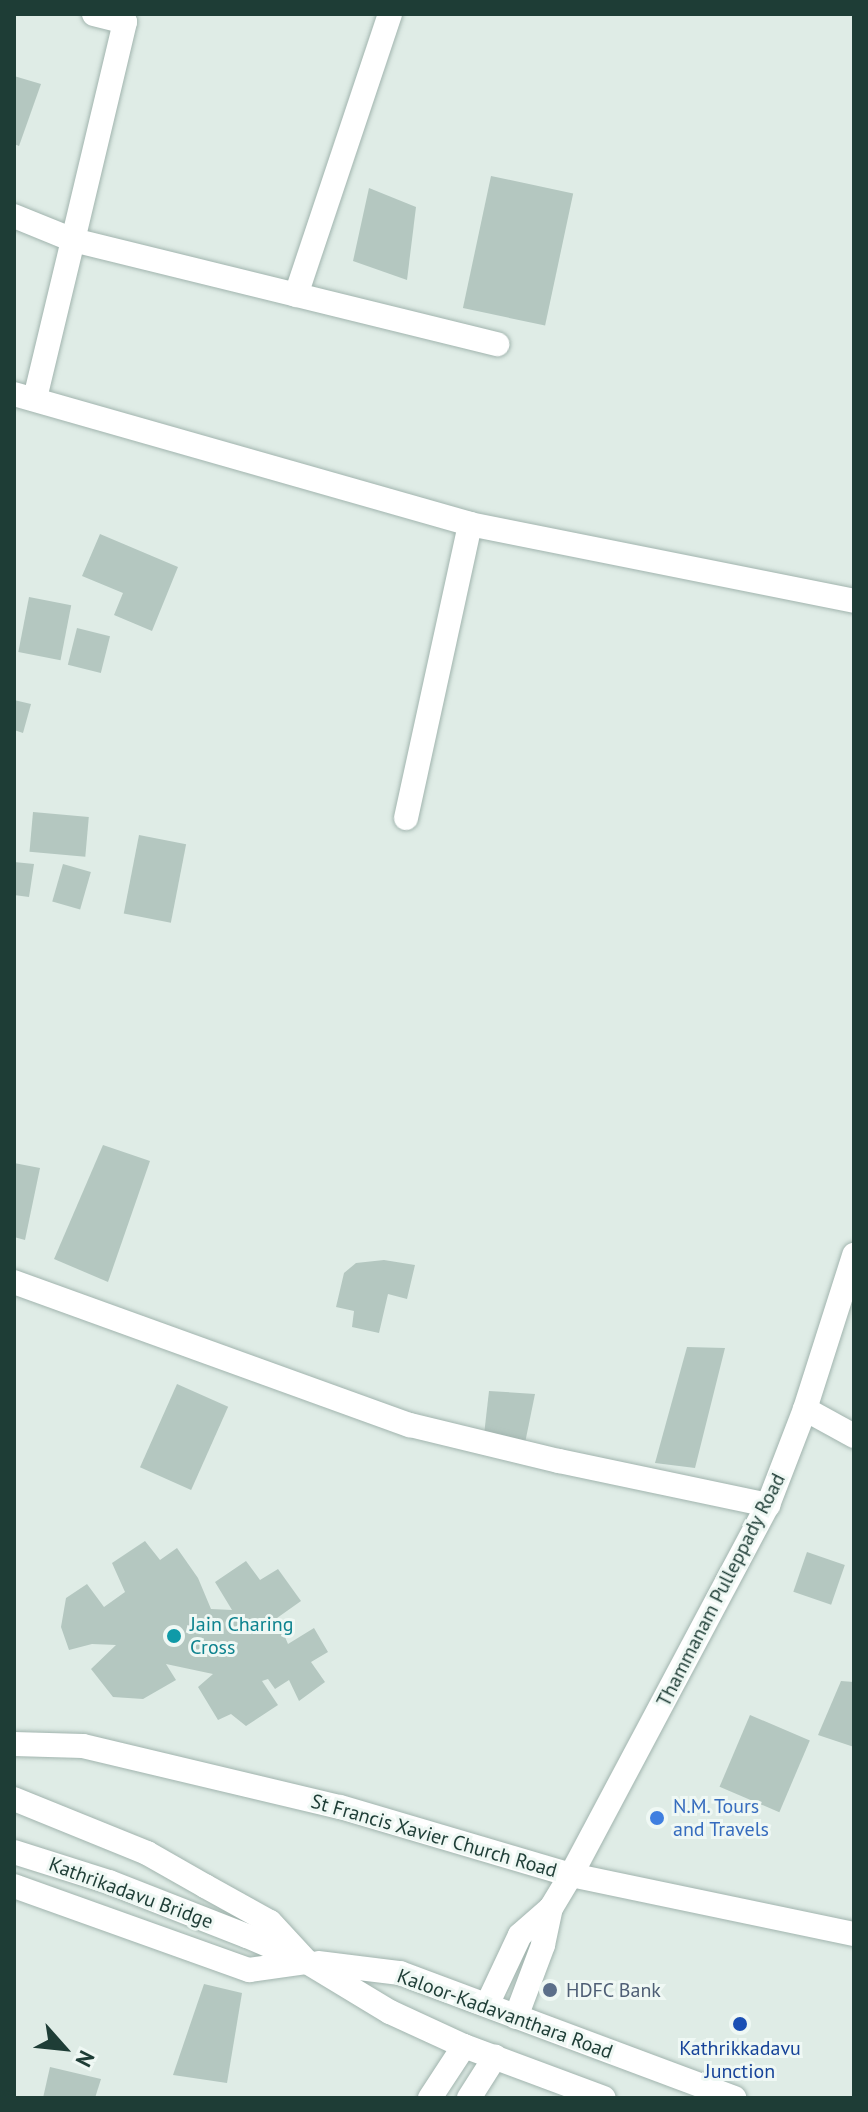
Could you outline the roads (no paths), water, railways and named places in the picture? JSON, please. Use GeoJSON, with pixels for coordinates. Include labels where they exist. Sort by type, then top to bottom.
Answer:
{"type":"FeatureCollection","features":[{"type":"Feature","properties":{"kind":"street"},"geometry":{"type":"LineString","coordinates":[[94,14],[125,22],[73,240],[25,396],[470,524],[854,601]]}},
{"type":"Feature","properties":{"kind":"street"},"geometry":{"type":"LineString","coordinates":[[296,295],[390,14]]}},
{"type":"Feature","properties":{"kind":"street"},"geometry":{"type":"LineString","coordinates":[[14,216],[73,240],[497,344]]}},
{"type":"Feature","properties":{"kind":"street"},"geometry":{"type":"LineString","coordinates":[[406,818],[470,524]]}},
{"type":"Feature","properties":{"kind":"street","name":"Thammanam Pulleppady Road"},"geometry":{"type":"LineString","coordinates":[[487,2005],[520,1935],[551,1908],[571,1875],[768,1505],[805,1409],[854,1255]]}},
{"type":"Feature","properties":{"kind":"street"},"geometry":{"type":"LineString","coordinates":[[14,1282],[410,1425],[559,1461],[768,1505]]}},
{"type":"Feature","properties":{"kind":"street"},"geometry":{"type":"LineString","coordinates":[[805,1409],[854,1436]]}},
{"type":"Feature","properties":{"kind":"street","name":"St Francis Xavier Church Road"},"geometry":{"type":"LineString","coordinates":[[14,1744],[83,1746],[340,1807],[571,1875],[854,1934]]}},
{"type":"Feature","properties":{"kind":"street"},"geometry":{"type":"LineString","coordinates":[[14,1799],[147,1853],[194,1879],[270,1922],[307,1962]]}},
{"type":"Feature","properties":{"kind":"street","name":"Kathrikadavu Bridge"},"geometry":{"type":"LineString","coordinates":[[14,1852],[109,1882],[307,1962]]}},
{"type":"Feature","properties":{"kind":"street"},"geometry":{"type":"LineString","coordinates":[[14,1886],[249,1970],[307,1962]]}},
{"type":"Feature","properties":{"kind":"street","name":"Thammanam Pulleppady Road"},"geometry":{"type":"LineString","coordinates":[[516,2017],[543,1945],[551,1908]]}},
{"type":"Feature","properties":{"kind":"street","name":"Kaloor-Kadavanthara Road"},"geometry":{"type":"LineString","coordinates":[[307,1962],[400,1973],[734,2098]]}},
{"type":"Feature","properties":{"kind":"street","name":"Kaloor-Kadavanthara Road"},"geometry":{"type":"LineString","coordinates":[[307,1962],[390,2012],[464,2046],[604,2098]]}},
{"type":"Feature","properties":{"kind":"street"},"geometry":{"type":"LineString","coordinates":[[430,2098],[464,2046]]}},
{"type":"Feature","properties":{"kind":"street"},"geometry":{"type":"LineString","coordinates":[[469,2098],[495,2057]]}},
{"type":"Feature","properties":{"kind":"place","name":"Jain Charing Cross"},"geometry":{"type":"Point","coordinates":[174,1636]}},
{"type":"Feature","properties":{"kind":"place","name":"N.M. Tours and Travels"},"geometry":{"type":"Point","coordinates":[657,1818]}},
{"type":"Feature","properties":{"kind":"place","name":"HDFC Bank"},"geometry":{"type":"Point","coordinates":[550,1990]}},
{"type":"Feature","properties":{"kind":"place","name":"Kathrikkadavu Junction"},"geometry":{"type":"Point","coordinates":[740,2024]}}]}
